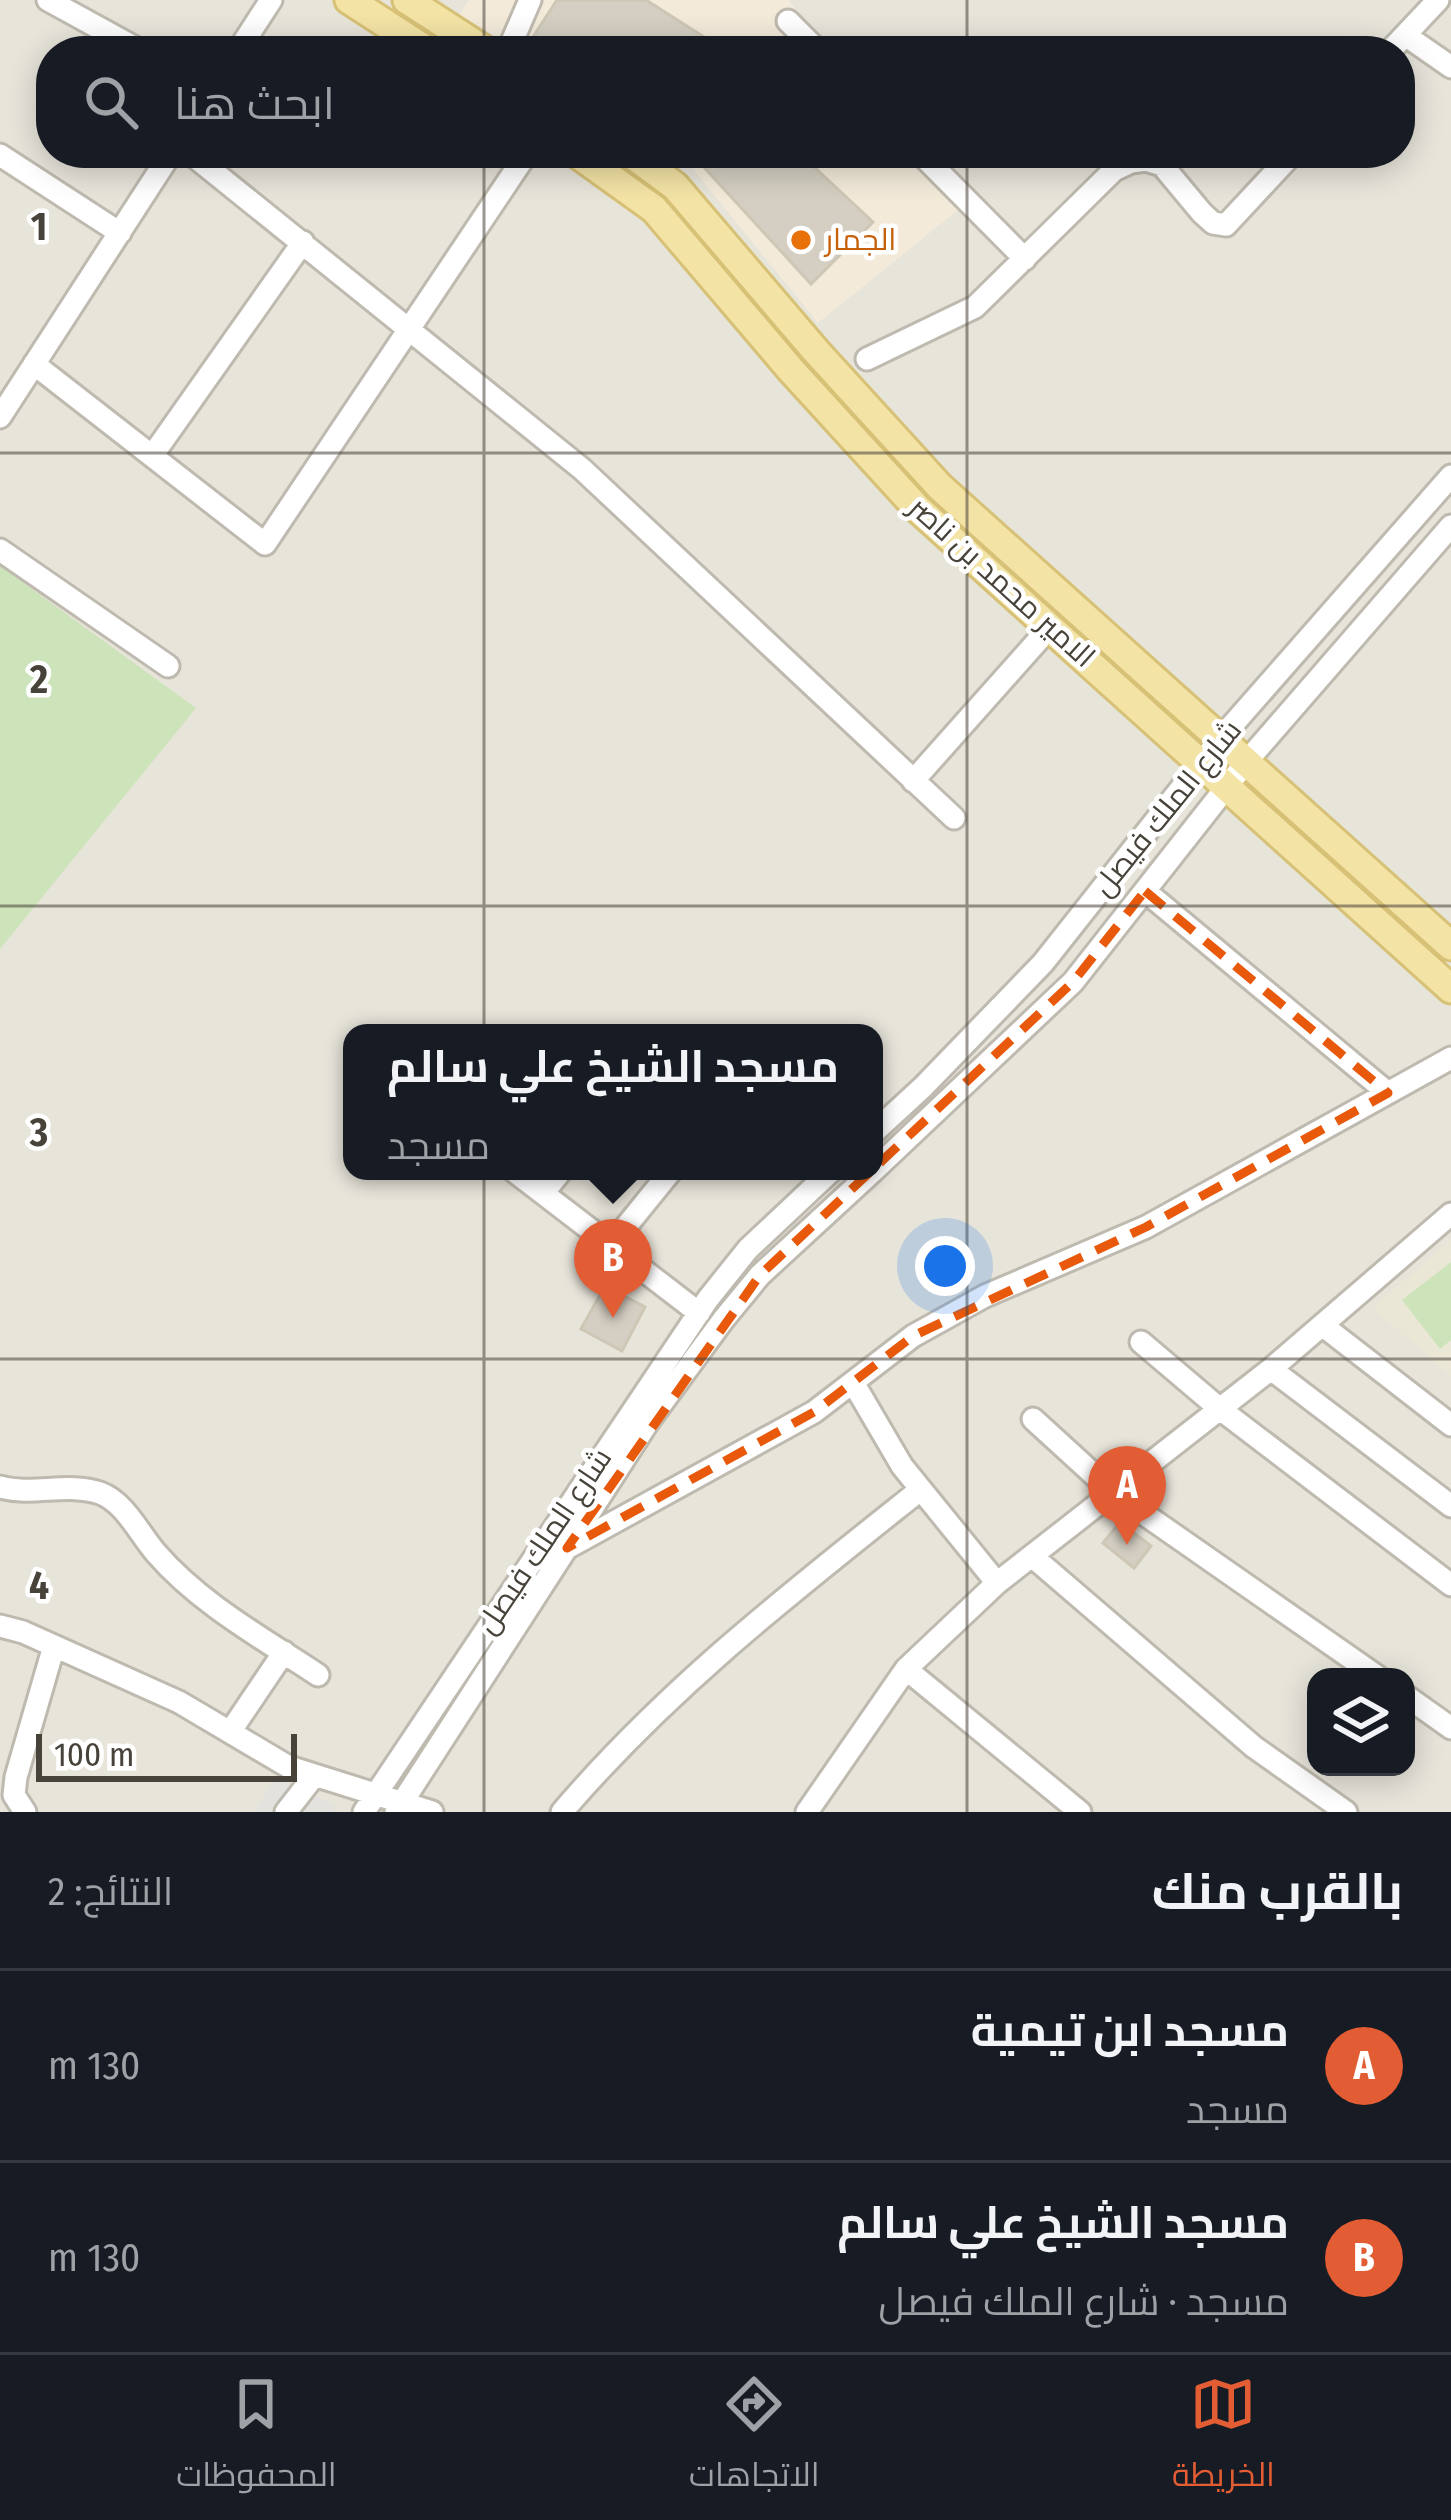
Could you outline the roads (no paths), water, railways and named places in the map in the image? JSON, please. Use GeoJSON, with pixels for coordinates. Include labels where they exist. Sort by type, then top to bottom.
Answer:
{"type":"FeatureCollection","features":[{"type":"Feature","properties":{"kind":"main road"},"geometry":{"type":"LineString","coordinates":[[349,0],[405,36]]}},
{"type":"Feature","properties":{"kind":"main road"},"geometry":{"type":"LineString","coordinates":[[407,0],[463,36]]}},
{"type":"Feature","properties":{"kind":"main road","name":"الامير محمد بن ناصر"},"geometry":{"type":"LineString","coordinates":[[598,168],[654,209],[918,509],[1451,989]]}},
{"type":"Feature","properties":{"kind":"main road","name":"الامير محمد بن ناصر"},"geometry":{"type":"LineString","coordinates":[[650,168],[675,186],[940,487],[1451,946]]}},
{"type":"Feature","properties":{"kind":"street"},"geometry":{"type":"LineString","coordinates":[[48,0],[113,36]]}},
{"type":"Feature","properties":{"kind":"street"},"geometry":{"type":"LineString","coordinates":[[248,36],[271,0]]}},
{"type":"Feature","properties":{"kind":"street"},"geometry":{"type":"LineString","coordinates":[[514,36],[530,0]]}},
{"type":"Feature","properties":{"kind":"street"},"geometry":{"type":"LineString","coordinates":[[1405,36],[1438,0]]}},
{"type":"Feature","properties":{"kind":"street"},"geometry":{"type":"LineString","coordinates":[[788,21],[803,36]]}},
{"type":"Feature","properties":{"kind":"street"},"geometry":{"type":"LineString","coordinates":[[1415,51],[1451,67]]}},
{"type":"Feature","properties":{"kind":"street"},"geometry":{"type":"LineString","coordinates":[[0,155],[120,233]]}},
{"type":"Feature","properties":{"kind":"street"},"geometry":{"type":"LineString","coordinates":[[0,417],[9,382],[34,364],[161,168]]}},
{"type":"Feature","properties":{"kind":"street"},"geometry":{"type":"LineString","coordinates":[[209,168],[582,469],[954,818]]}},
{"type":"Feature","properties":{"kind":"street"},"geometry":{"type":"LineString","coordinates":[[34,364],[265,544],[517,168]]}},
{"type":"Feature","properties":{"kind":"street"},"geometry":{"type":"LineString","coordinates":[[935,168],[1025,259]]}},
{"type":"Feature","properties":{"kind":"street"},"geometry":{"type":"LineString","coordinates":[[867,359],[974,307],[1119,168]]}},
{"type":"Feature","properties":{"kind":"street"},"geometry":{"type":"LineString","coordinates":[[1165,168],[1213,223],[1226,225],[1279,168]]}},
{"type":"Feature","properties":{"kind":"street"},"geometry":{"type":"LineString","coordinates":[[152,456],[303,242]]}},
{"type":"Feature","properties":{"kind":"street","name":"شارع الملك فيصل"},"geometry":{"type":"LineString","coordinates":[[883,1124],[1043,963],[1221,738],[1451,476]]}},
{"type":"Feature","properties":{"kind":"street","name":"شارع الملك فيصل"},"geometry":{"type":"LineString","coordinates":[[883,1162],[1073,982],[1247,761],[1451,526]]}},
{"type":"Feature","properties":{"kind":"street"},"geometry":{"type":"LineString","coordinates":[[0,550],[168,666]]}},
{"type":"Feature","properties":{"kind":"street"},"geometry":{"type":"LineString","coordinates":[[913,781],[1050,627]]}},
{"type":"Feature","properties":{"kind":"street"},"geometry":{"type":"LineString","coordinates":[[1145,891],[1388,1093]]}},
{"type":"Feature","properties":{"kind":"street"},"geometry":{"type":"LineString","coordinates":[[567,1548],[814,1412],[913,1336],[985,1296],[1146,1227],[1451,1058]]}},
{"type":"Feature","properties":{"kind":"street"},"geometry":{"type":"LineString","coordinates":[[526,1180],[699,1312]]}},
{"type":"Feature","properties":{"kind":"street"},"geometry":{"type":"LineString","coordinates":[[543,1193],[554,1180]]}},
{"type":"Feature","properties":{"kind":"street"},"geometry":{"type":"LineString","coordinates":[[611,1245],[664,1180]]}},
{"type":"Feature","properties":{"kind":"street","name":"شارع الملك فيصل"},"geometry":{"type":"LineString","coordinates":[[370,1804],[699,1312],[748,1249],[821,1180]]}},
{"type":"Feature","properties":{"kind":"street","name":"شارع الملك فيصل"},"geometry":{"type":"LineString","coordinates":[[399,1808],[648,1421],[760,1275],[864,1180]]}},
{"type":"Feature","properties":{"kind":"street"},"geometry":{"type":"LineString","coordinates":[[807,1812],[906,1669],[997,1583],[1271,1369],[1451,1214]]}},
{"type":"Feature","properties":{"kind":"street"},"geometry":{"type":"LineString","coordinates":[[1322,1324],[1451,1425]]}},
{"type":"Feature","properties":{"kind":"street"},"geometry":{"type":"LineString","coordinates":[[1141,1342],[1220,1409],[1451,1585]]}},
{"type":"Feature","properties":{"kind":"street"},"geometry":{"type":"LineString","coordinates":[[1271,1369],[1451,1506]]}},
{"type":"Feature","properties":{"kind":"street"},"geometry":{"type":"LineString","coordinates":[[854,1384],[879,1432],[920,1490],[997,1583]]}},
{"type":"Feature","properties":{"kind":"street"},"geometry":{"type":"LineString","coordinates":[[1033,1419],[1114,1493],[1365,1668]]}},
{"type":"Feature","properties":{"kind":"street"},"geometry":{"type":"LineString","coordinates":[[0,1487],[78,1488],[106,1495],[158,1556],[196,1591],[319,1676]]}},
{"type":"Feature","properties":{"kind":"street"},"geometry":{"type":"LineString","coordinates":[[562,1812],[620,1744],[676,1691],[920,1490]]}},
{"type":"Feature","properties":{"kind":"street"},"geometry":{"type":"LineString","coordinates":[[1033,1557],[1254,1747],[1346,1812]]}},
{"type":"Feature","properties":{"kind":"street"},"geometry":{"type":"LineString","coordinates":[[0,1626],[178,1702],[289,1767],[370,1804],[432,1812]]}},
{"type":"Feature","properties":{"kind":"street"},"geometry":{"type":"LineString","coordinates":[[25,1812],[14,1795],[16,1777],[55,1646]]}},
{"type":"Feature","properties":{"kind":"street"},"geometry":{"type":"LineString","coordinates":[[230,1732],[284,1652]]}},
{"type":"Feature","properties":{"kind":"street"},"geometry":{"type":"LineString","coordinates":[[906,1669],[1080,1812]]}},
{"type":"Feature","properties":{"kind":"street"},"geometry":{"type":"LineString","coordinates":[[1415,1702],[1451,1728]]}},
{"type":"Feature","properties":{"kind":"street"},"geometry":{"type":"LineString","coordinates":[[286,1812],[314,1776]]}},
{"type":"Feature","properties":{"kind":"place","name":"الجمار"},"geometry":{"type":"Point","coordinates":[801,240]}},
{"type":"Feature","properties":{"kind":"place","name":"مسجد الشيخ علي سالم"},"geometry":{"type":"Point","coordinates":[613,1318]}},
{"type":"Feature","properties":{"kind":"place","name":"مسجد ابن تيمية"},"geometry":{"type":"Point","coordinates":[1127,1545]}}]}
